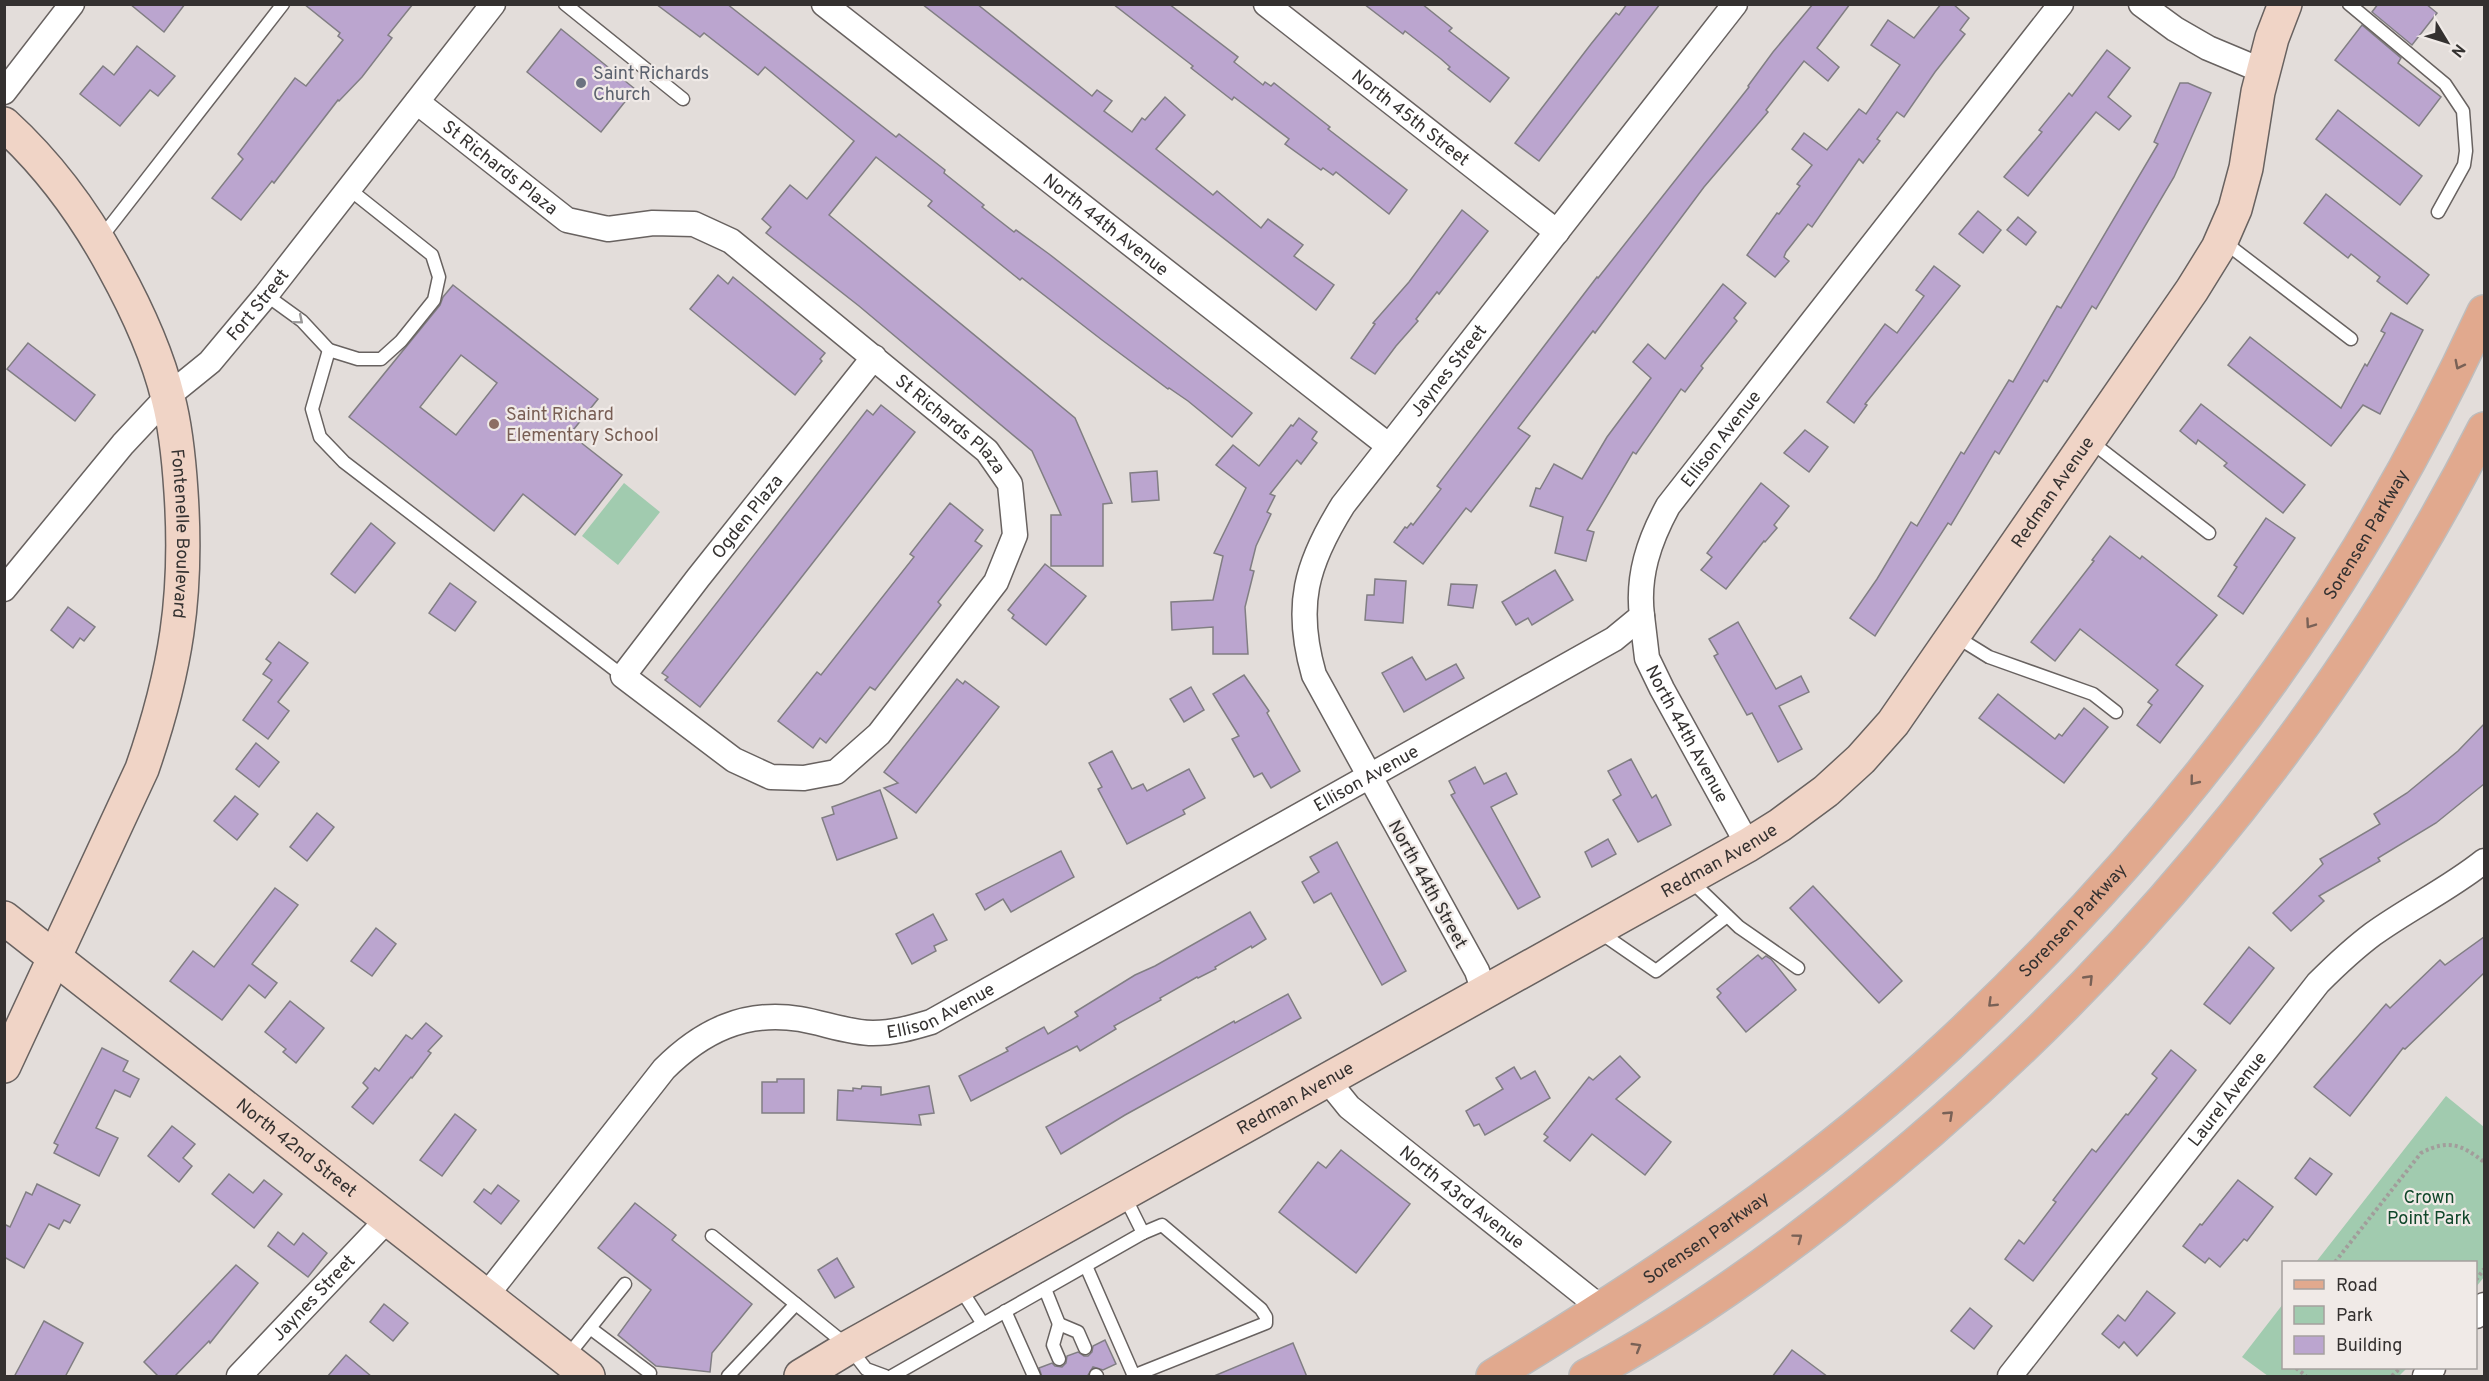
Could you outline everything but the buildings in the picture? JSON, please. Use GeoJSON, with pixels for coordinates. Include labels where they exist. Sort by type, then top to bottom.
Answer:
{"type":"FeatureCollection","features":[{"type":"Feature","properties":{"kind":"main road","name":"Sorensen Parkway"},"geometry":{"type":"LineString","coordinates":[[1493,1377],[1724,1225],[1800,1169],[1947,1047],[2003,992],[2128,859],[2226,741],[2316,616],[2396,484],[2484,312]]}},
{"type":"Feature","properties":{"kind":"main road"},"geometry":{"type":"LineString","coordinates":[[1586,1377],[1665,1330],[1733,1285],[1865,1186],[1931,1131],[1992,1075],[2108,959],[2168,895],[2274,765],[2311,713],[2387,600],[2468,462],[2484,429]]}},
{"type":"Feature","properties":{"kind":"street"},"geometry":{"type":"LineString","coordinates":[[4,92],[72,4]]}},
{"type":"Feature","properties":{"kind":"street","name":"Fort Street"},"geometry":{"type":"LineString","coordinates":[[4,590],[123,444],[168,396],[210,362],[266,295],[493,4]]}},
{"type":"Feature","properties":{"kind":"street","name":"North 44th Avenue"},"geometry":{"type":"LineString","coordinates":[[824,4],[1389,446]]}},
{"type":"Feature","properties":{"kind":"street","name":"North 45th Street"},"geometry":{"type":"LineString","coordinates":[[1266,4],[1557,232]]}},
{"type":"Feature","properties":{"kind":"street","name":"Jaynes Street"},"geometry":{"type":"LineString","coordinates":[[1368,777],[1314,675],[1308,655],[1304,619],[1306,588],[1321,542],[1343,505],[1735,4]]}},
{"type":"Feature","properties":{"kind":"street","name":"Ellison Avenue"},"geometry":{"type":"LineString","coordinates":[[486,1296],[664,1069],[699,1038],[713,1030],[754,1018],[799,1019],[871,1033],[900,1032],[931,1022],[1614,639],[1642,616],[1640,594],[1645,560],[1654,531],[1668,506],[2061,4]]}},
{"type":"Feature","properties":{"kind":"street"},"geometry":{"type":"LineString","coordinates":[[2141,4],[2175,29],[2208,48],[2264,71]]}},
{"type":"Feature","properties":{"kind":"street","name":"Redman Avenue"},"geometry":{"type":"LineString","coordinates":[[801,1377],[849,1347],[1748,845],[1826,791],[1861,759],[1893,723],[2090,441],[2192,290],[2222,241],[2235,209],[2246,168],[2264,71],[2272,38],[2285,4]]}},
{"type":"Feature","properties":{"kind":"street","name":"St Richards Plaza"},"geometry":{"type":"LineString","coordinates":[[417,102],[567,220],[608,229],[653,223],[693,224],[731,241],[987,451],[1010,484],[1015,535],[996,582],[879,734],[836,772],[804,778],[771,777],[734,760],[623,676]]}},
{"type":"Feature","properties":{"kind":"street","name":"Fontenelle Boulevard"},"geometry":{"type":"LineString","coordinates":[[4,124],[43,161],[75,203],[123,284],[147,337],[168,396],[179,470],[184,541],[182,603],[172,668],[142,769],[56,959],[4,1066]]}},
{"type":"Feature","properties":{"kind":"street","name":"Ogden Plaza"},"geometry":{"type":"LineString","coordinates":[[623,676],[874,357]]}},
{"type":"Feature","properties":{"kind":"street","name":"North 44th Avenue"},"geometry":{"type":"LineString","coordinates":[[1642,616],[1647,658],[1748,845]]}},
{"type":"Feature","properties":{"kind":"street","name":"North 44th Street"},"geometry":{"type":"LineString","coordinates":[[1368,777],[1477,971],[1484,992]]}},
{"type":"Feature","properties":{"kind":"street","name":"Laurel Avenue"},"geometry":{"type":"LineString","coordinates":[[2010,1377],[2318,983],[2340,961],[2374,934],[2458,882],[2484,861]]}},
{"type":"Feature","properties":{"kind":"street","name":"North 42nd Street"},"geometry":{"type":"LineString","coordinates":[[4,918],[577,1368]]}},
{"type":"Feature","properties":{"kind":"street","name":"North 43rd Avenue"},"geometry":{"type":"LineString","coordinates":[[1328,1081],[1349,1107],[1601,1308]]}},
{"type":"Feature","properties":{"kind":"street","name":"Jaynes Street"},"geometry":{"type":"LineString","coordinates":[[239,1377],[388,1219]]}},
{"type":"Feature","properties":{"kind":"lane"},"geometry":{"type":"LineString","coordinates":[[99,240],[283,4]]}},
{"type":"Feature","properties":{"kind":"lane"},"geometry":{"type":"LineString","coordinates":[[565,4],[683,99]]}},
{"type":"Feature","properties":{"kind":"lane"},"geometry":{"type":"LineString","coordinates":[[2349,4],[2445,84],[2463,111],[2466,151],[2464,165],[2438,212]]}},
{"type":"Feature","properties":{"kind":"lane"},"geometry":{"type":"LineString","coordinates":[[266,295],[302,321],[329,350],[358,359],[381,359],[402,341],[434,300],[439,277],[432,255],[349,189]]}},
{"type":"Feature","properties":{"kind":"lane"},"geometry":{"type":"LineString","coordinates":[[2222,241],[2351,339]]}},
{"type":"Feature","properties":{"kind":"lane"},"geometry":{"type":"LineString","coordinates":[[329,350],[312,409],[320,437],[344,462],[623,676]]}},
{"type":"Feature","properties":{"kind":"lane"},"geometry":{"type":"LineString","coordinates":[[2090,441],[2209,533]]}},
{"type":"Feature","properties":{"kind":"lane"},"geometry":{"type":"LineString","coordinates":[[1954,636],[1989,657],[2093,694],[2116,712]]}},
{"type":"Feature","properties":{"kind":"lane"},"geometry":{"type":"LineString","coordinates":[[1688,879],[1739,927],[1798,968]]}},
{"type":"Feature","properties":{"kind":"lane"},"geometry":{"type":"LineString","coordinates":[[1597,929],[1656,971],[1727,916]]}},
{"type":"Feature","properties":{"kind":"lane"},"geometry":{"type":"LineString","coordinates":[[1124,1194],[1143,1233]]}},
{"type":"Feature","properties":{"kind":"lane"},"geometry":{"type":"LineString","coordinates":[[892,1377],[1143,1233],[1162,1225],[1261,1309],[1266,1317],[1266,1323],[1133,1376],[1086,1266]]}},
{"type":"Feature","properties":{"kind":"lane"},"geometry":{"type":"LineString","coordinates":[[712,1236],[849,1347],[866,1369],[885,1377]]}},
{"type":"Feature","properties":{"kind":"lane"},"geometry":{"type":"LineString","coordinates":[[577,1368],[590,1328],[625,1284]]}},
{"type":"Feature","properties":{"kind":"lane"},"geometry":{"type":"LineString","coordinates":[[959,1286],[983,1324]]}},
{"type":"Feature","properties":{"kind":"lane"},"geometry":{"type":"LineString","coordinates":[[1045,1289],[1059,1324],[1053,1345],[1059,1359]]}},
{"type":"Feature","properties":{"kind":"lane"},"geometry":{"type":"LineString","coordinates":[[728,1377],[796,1304]]}},
{"type":"Feature","properties":{"kind":"lane"},"geometry":{"type":"LineString","coordinates":[[1005,1311],[1034,1377]]}},
{"type":"Feature","properties":{"kind":"lane"},"geometry":{"type":"LineString","coordinates":[[1059,1324],[1078,1332],[1085,1348]]}},
{"type":"Feature","properties":{"kind":"lane"},"geometry":{"type":"LineString","coordinates":[[590,1328],[650,1373]]}},
{"type":"Feature","properties":{"kind":"path"},"geometry":{"type":"LineString","coordinates":[[2337,1261],[2421,1153],[2438,1144],[2454,1144],[2471,1152],[2484,1162]]}},
{"type":"Feature","properties":{"kind":"green space"},"geometry":{"type":"Polygon","coordinates":[[[624,483],[660,512],[618,565],[582,536],[624,483]]]}},
{"type":"Feature","properties":{"kind":"green space","name":"Crown Point Park"},"geometry":{"type":"Polygon","coordinates":[[[2446,1096],[2484,1127],[2484,1277],[2477,1286],[2477,1261],[2317,1261],[2446,1096]]]}},
{"type":"Feature","properties":{"kind":"green space"},"geometry":{"type":"Polygon","coordinates":[[[2282,1305],[2282,1369],[2406,1369],[2399,1376],[2268,1376],[2242,1357],[2282,1305]]]}},
{"type":"Feature","properties":{"kind":"place","name":"Saint Richards Church"},"geometry":{"type":"Point","coordinates":[581,83]}},
{"type":"Feature","properties":{"kind":"place","name":"Saint Richard Elementary School"},"geometry":{"type":"Point","coordinates":[494,424]}}]}
